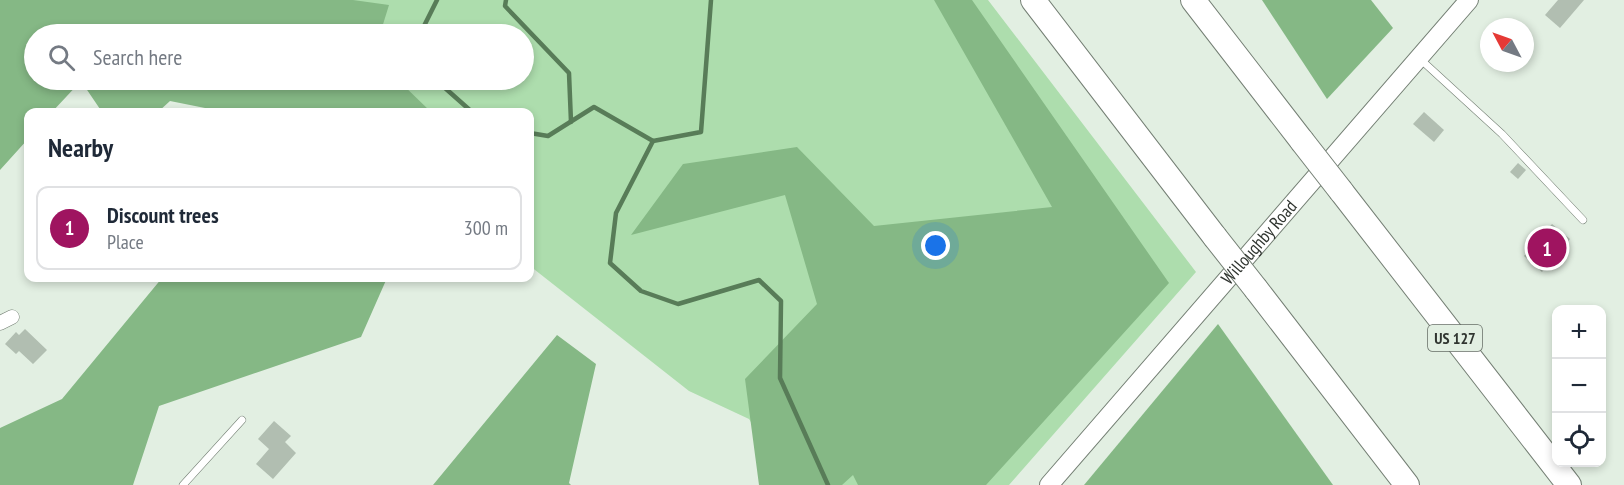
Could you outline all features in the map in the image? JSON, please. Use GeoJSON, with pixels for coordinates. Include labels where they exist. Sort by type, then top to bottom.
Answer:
{"type":"FeatureCollection","features":[{"type":"Feature","properties":{"kind":"highway"},"geometry":{"type":"LineString","coordinates":[[1033,0],[1407,485]]}},
{"type":"Feature","properties":{"kind":"highway","name":"US 127"},"geometry":{"type":"LineString","coordinates":[[1193,0],[1569,485]]}},
{"type":"Feature","properties":{"kind":"street","name":"Willoughby Road"},"geometry":{"type":"LineString","coordinates":[[1049,485],[1468,0]]}},
{"type":"Feature","properties":{"kind":"lane"},"geometry":{"type":"LineString","coordinates":[[1419,58],[1502,134],[1583,220]]}},
{"type":"Feature","properties":{"kind":"lane"},"geometry":{"type":"LineString","coordinates":[[183,485],[243,420]]}},
{"type":"Feature","properties":{"kind":"green space"},"geometry":{"type":"Polygon","coordinates":[[[0,0],[353,0],[389,5],[383,24],[24,24],[24,90],[73,90],[56,108],[24,108],[24,143],[0,170],[0,0]]]}},
{"type":"Feature","properties":{"kind":"green space"},"geometry":{"type":"Polygon","coordinates":[[[286,0],[988,0],[1196,272],[1009,485],[793,485],[749,419],[689,391],[534,269],[534,108],[383,108],[366,90],[534,90],[534,24],[308,24],[286,0]]]}},
{"type":"Feature","properties":{"kind":"green space"},"geometry":{"type":"Polygon","coordinates":[[[934,0],[972,0],[1169,283],[986,485],[858,485],[853,475],[842,485],[759,485],[745,379],[817,304],[785,195],[631,235],[683,164],[797,147],[874,226],[1052,207],[934,0]]]}},
{"type":"Feature","properties":{"kind":"green space"},"geometry":{"type":"Polygon","coordinates":[[[1262,0],[1371,0],[1393,28],[1327,99],[1262,0]]]}},
{"type":"Feature","properties":{"kind":"green space"},"geometry":{"type":"Polygon","coordinates":[[[87,90],[408,90],[427,108],[205,108],[170,101],[162,108],[99,108],[87,90]]]}},
{"type":"Feature","properties":{"kind":"green space"},"geometry":{"type":"Polygon","coordinates":[[[159,282],[385,282],[361,337],[159,406],[133,485],[0,485],[0,428],[62,399],[159,282]]]}},
{"type":"Feature","properties":{"kind":"green space"},"geometry":{"type":"Polygon","coordinates":[[[1218,324],[1333,485],[1084,485],[1218,324]]]}},
{"type":"Feature","properties":{"kind":"green space"},"geometry":{"type":"Polygon","coordinates":[[[557,335],[596,364],[569,483],[571,485],[433,485],[557,335]]]}},
{"type":"Feature","properties":{"kind":"building"},"geometry":{"type":"Polygon","coordinates":[[[1558,0],[1584,0],[1560,28],[1545,15],[1558,0]]]}},
{"type":"Feature","properties":{"kind":"building"},"geometry":{"type":"Polygon","coordinates":[[[1424,112],[1444,130],[1434,142],[1413,124],[1424,112]]]}},
{"type":"Feature","properties":{"kind":"building"},"geometry":{"type":"Polygon","coordinates":[[[1518,163],[1526,170],[1518,179],[1510,172],[1518,163]]]}},
{"type":"Feature","properties":{"kind":"building"},"geometry":{"type":"Polygon","coordinates":[[[1552,224],[1570,239],[1542,272],[1524,256],[1552,224]]]}},
{"type":"Feature","properties":{"kind":"building"},"geometry":{"type":"Polygon","coordinates":[[[25,329],[47,350],[33,364],[19,351],[16,354],[5,344],[16,332],[19,335],[25,329]]]}},
{"type":"Feature","properties":{"kind":"building"},"geometry":{"type":"Polygon","coordinates":[[[274,421],[291,436],[285,442],[296,453],[273,479],[256,464],[269,449],[258,439],[274,421]]]}},
{"type":"Feature","properties":{"kind":"waterway"},"geometry":{"type":"LineString","coordinates":[[425,24],[437,0]]}},
{"type":"Feature","properties":{"kind":"waterway"},"geometry":{"type":"LineString","coordinates":[[506,0],[505,6],[522,24]]}},
{"type":"Feature","properties":{"kind":"waterway"},"geometry":{"type":"LineString","coordinates":[[653,141],[701,132],[711,0]]}},
{"type":"Feature","properties":{"kind":"waterway"},"geometry":{"type":"LineString","coordinates":[[534,36],[569,73],[571,122]]}},
{"type":"Feature","properties":{"kind":"waterway"},"geometry":{"type":"LineString","coordinates":[[447,90],[468,108]]}},
{"type":"Feature","properties":{"kind":"waterway"},"geometry":{"type":"LineString","coordinates":[[534,134],[548,136],[594,107],[653,141],[616,213],[610,263],[641,291],[678,304],[759,280],[781,301],[780,378],[828,485]]}},
{"type":"Feature","properties":{"kind":"place","name":"Discount trees"},"geometry":{"type":"Point","coordinates":[1547,248]}}]}
